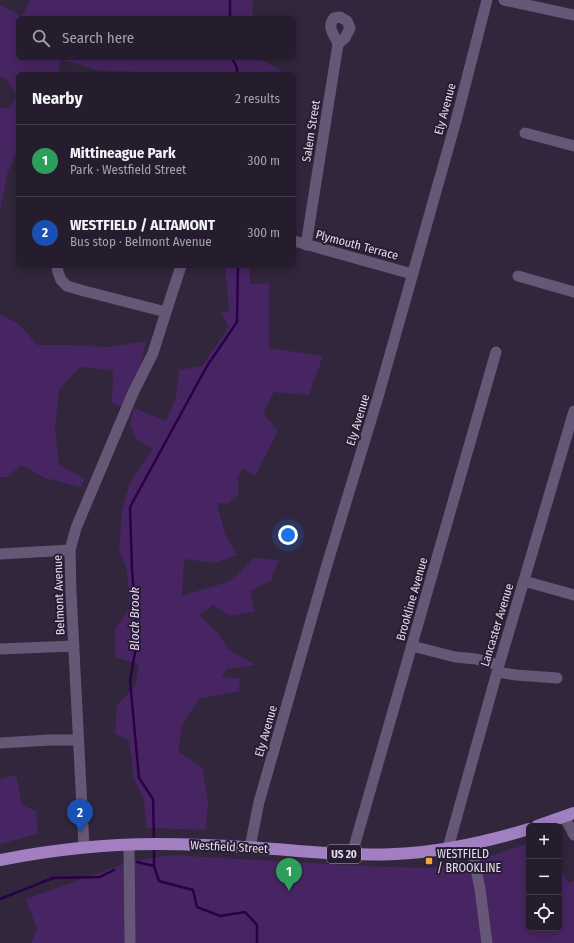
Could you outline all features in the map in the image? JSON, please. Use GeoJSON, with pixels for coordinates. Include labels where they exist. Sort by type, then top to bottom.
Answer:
{"type":"FeatureCollection","features":[{"type":"Feature","properties":{"kind":"main road"},"geometry":{"type":"LineString","coordinates":[[546,823],[569,815]]}},
{"type":"Feature","properties":{"kind":"main road","name":"Westfield Street"},"geometry":{"type":"LineString","coordinates":[[0,860],[84,847],[153,844],[250,847],[352,854],[397,854],[471,844],[526,830]]}},
{"type":"Feature","properties":{"kind":"street","name":"Ely Avenue"},"geometry":{"type":"LineString","coordinates":[[250,847],[259,802],[326,568],[378,397],[457,117],[487,0]]}},
{"type":"Feature","properties":{"kind":"street"},"geometry":{"type":"LineString","coordinates":[[504,0],[574,15]]}},
{"type":"Feature","properties":{"kind":"street","name":"Salem Street"},"geometry":{"type":"LineString","coordinates":[[306,245],[338,44]]}},
{"type":"Feature","properties":{"kind":"street"},"geometry":{"type":"LineString","coordinates":[[525,133],[574,146]]}},
{"type":"Feature","properties":{"kind":"street","name":"Plymouth Terrace"},"geometry":{"type":"LineString","coordinates":[[296,242],[412,274]]}},
{"type":"Feature","properties":{"kind":"street"},"geometry":{"type":"LineString","coordinates":[[57,268],[59,276],[67,286],[166,312]]}},
{"type":"Feature","properties":{"kind":"street","name":"Belmont Avenue"},"geometry":{"type":"LineString","coordinates":[[84,847],[70,550],[76,528],[107,454],[133,393],[153,353],[179,268]]}},
{"type":"Feature","properties":{"kind":"street"},"geometry":{"type":"LineString","coordinates":[[518,276],[574,292]]}},
{"type":"Feature","properties":{"kind":"street","name":"Brookline Avenue"},"geometry":{"type":"LineString","coordinates":[[352,854],[496,352]]}},
{"type":"Feature","properties":{"kind":"street","name":"Lancaster Avenue"},"geometry":{"type":"LineString","coordinates":[[448,848],[498,668],[574,411]]}},
{"type":"Feature","properties":{"kind":"street"},"geometry":{"type":"LineString","coordinates":[[0,554],[70,550]]}},
{"type":"Feature","properties":{"kind":"street"},"geometry":{"type":"LineString","coordinates":[[524,581],[574,595]]}},
{"type":"Feature","properties":{"kind":"street"},"geometry":{"type":"LineString","coordinates":[[0,649],[74,646]]}},
{"type":"Feature","properties":{"kind":"street"},"geometry":{"type":"LineString","coordinates":[[412,646],[455,658],[476,659],[516,675],[557,678]]}},
{"type":"Feature","properties":{"kind":"street"},"geometry":{"type":"LineString","coordinates":[[0,743],[78,740]]}},
{"type":"Feature","properties":{"kind":"street"},"geometry":{"type":"LineString","coordinates":[[569,815],[574,835]]}},
{"type":"Feature","properties":{"kind":"street"},"geometry":{"type":"LineString","coordinates":[[471,844],[480,889],[487,943]]}},
{"type":"Feature","properties":{"kind":"street"},"geometry":{"type":"LineString","coordinates":[[129,845],[130,943]]}},
{"type":"Feature","properties":{"kind":"shaded area"},"geometry":{"type":"Polygon","coordinates":[[[30,0],[254,0],[252,5],[253,16],[22,16],[30,0]]]}},
{"type":"Feature","properties":{"kind":"shaded area"},"geometry":{"type":"Polygon","coordinates":[[[0,5],[22,16],[16,16],[16,60],[61,60],[58,72],[16,72],[16,94],[6,79],[0,76],[0,5]]]}},
{"type":"Feature","properties":{"kind":"shaded area"},"geometry":{"type":"Polygon","coordinates":[[[64,60],[261,60],[281,70],[278,72],[137,72],[96,70],[64,60]]]}},
{"type":"Feature","properties":{"kind":"shaded area"},"geometry":{"type":"Polygon","coordinates":[[[16,94],[16,153],[7,175],[0,210],[0,108],[10,108],[16,94]]]}},
{"type":"Feature","properties":{"kind":"shaded area"},"geometry":{"type":"Polygon","coordinates":[[[225,268],[249,268],[250,284],[269,283],[269,348],[323,356],[309,395],[274,392],[263,413],[278,431],[255,476],[242,469],[238,477],[238,495],[228,504],[217,503],[225,534],[237,555],[214,563],[184,559],[182,596],[230,581],[254,558],[279,560],[271,581],[250,591],[255,611],[230,616],[213,605],[199,615],[219,634],[228,649],[255,665],[227,669],[222,677],[240,678],[239,691],[199,699],[183,723],[178,751],[202,768],[208,800],[206,830],[147,828],[143,798],[134,779],[129,740],[115,734],[117,705],[135,686],[139,664],[115,657],[115,629],[130,609],[127,570],[119,550],[122,511],[130,482],[153,449],[136,439],[130,424],[134,408],[166,421],[176,398],[179,370],[202,366],[229,327],[221,313],[229,311],[225,268]]]}},
{"type":"Feature","properties":{"kind":"shaded area"},"geometry":{"type":"Polygon","coordinates":[[[0,315],[17,323],[37,345],[109,347],[146,341],[140,369],[122,407],[112,403],[113,371],[80,367],[59,390],[55,429],[59,465],[85,479],[81,487],[45,478],[21,465],[7,477],[0,477],[0,315]]]}},
{"type":"Feature","properties":{"kind":"shaded area"},"geometry":{"type":"Polygon","coordinates":[[[16,775],[22,805],[36,811],[38,834],[0,844],[0,779],[16,775]]]}},
{"type":"Feature","properties":{"kind":"shaded area"},"geometry":{"type":"Polygon","coordinates":[[[526,844],[526,931],[562,931],[562,872],[568,883],[574,881],[574,943],[31,943],[37,929],[26,899],[129,862],[171,855],[362,866],[425,868],[465,865],[526,844]]]}},
{"type":"Feature","properties":{"kind":"waterway","name":"Block Brook"},"geometry":{"type":"LineString","coordinates":[[230,0],[230,16]]}},
{"type":"Feature","properties":{"kind":"waterway","name":"Block Brook"},"geometry":{"type":"LineString","coordinates":[[233,60],[237,68],[237,72]]}},
{"type":"Feature","properties":{"kind":"waterway","name":"Block Brook"},"geometry":{"type":"LineString","coordinates":[[154,840],[153,799],[139,778],[130,680],[137,642],[130,507],[207,366],[237,322],[238,268]]}},
{"type":"Feature","properties":{"kind":"waterway","name":"Block Brook"},"geometry":{"type":"LineString","coordinates":[[154,847],[154,866],[159,881],[193,890],[197,907],[220,916],[245,912],[257,925],[257,943]]}},
{"type":"Feature","properties":{"kind":"waterway"},"geometry":{"type":"LineString","coordinates":[[137,862],[154,866]]}},
{"type":"Feature","properties":{"kind":"waterway"},"geometry":{"type":"LineString","coordinates":[[0,899],[53,878],[100,877],[114,870]]}},
{"type":"Feature","properties":{"kind":"place","name":"WESTFIELD / ALTAMONT"},"geometry":{"type":"Point","coordinates":[80,832]}},
{"type":"Feature","properties":{"kind":"place","name":"WESTFIELD / BROOKLINE"},"geometry":{"type":"Point","coordinates":[429,861]}},
{"type":"Feature","properties":{"kind":"place","name":"Mittineague Park"},"geometry":{"type":"Point","coordinates":[289,891]}}]}
